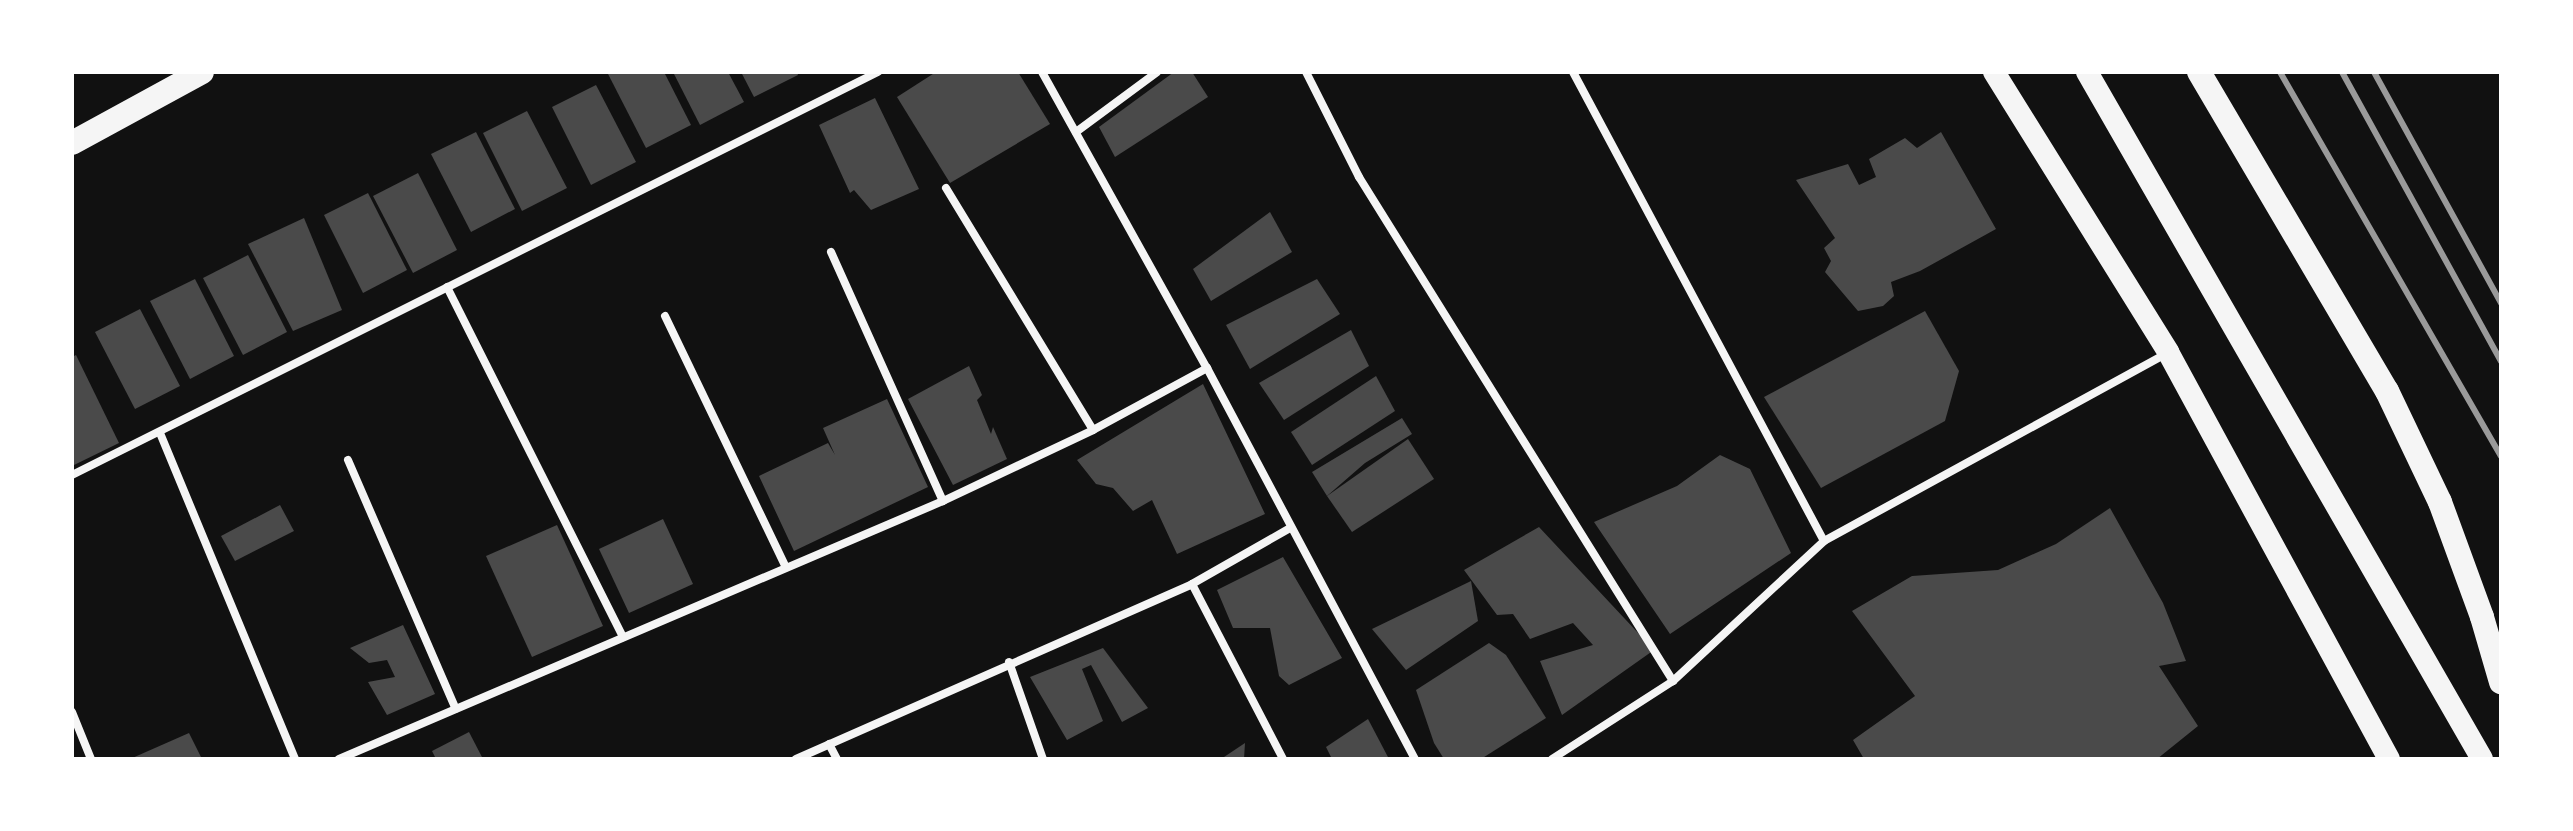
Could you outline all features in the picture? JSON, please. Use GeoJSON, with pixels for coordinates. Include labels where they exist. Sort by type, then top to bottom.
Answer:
{"type":"FeatureCollection","features":[{"type":"Feature","properties":{"kind":"highway"},"geometry":{"type":"LineString","coordinates":[[72,143],[202,72]]}},
{"type":"Feature","properties":{"kind":"highway"},"geometry":{"type":"LineString","coordinates":[[1994,72],[2168,352],[2389,759]]}},
{"type":"Feature","properties":{"kind":"highway"},"geometry":{"type":"LineString","coordinates":[[2087,72],[2482,759]]}},
{"type":"Feature","properties":{"kind":"highway"},"geometry":{"type":"LineString","coordinates":[[2199,72],[2387,391],[2440,502],[2482,617],[2501,682]]}},
{"type":"Feature","properties":{"kind":"street"},"geometry":{"type":"LineString","coordinates":[[72,475],[878,72]]}},
{"type":"Feature","properties":{"kind":"street"},"geometry":{"type":"LineString","coordinates":[[1042,72],[1207,368],[1415,759]]}},
{"type":"Feature","properties":{"kind":"street"},"geometry":{"type":"LineString","coordinates":[[1076,132],[1157,72]]}},
{"type":"Feature","properties":{"kind":"street"},"geometry":{"type":"LineString","coordinates":[[1306,72],[1359,177],[1673,681]]}},
{"type":"Feature","properties":{"kind":"street"},"geometry":{"type":"LineString","coordinates":[[1573,72],[1824,541]]}},
{"type":"Feature","properties":{"kind":"street"},"geometry":{"type":"LineString","coordinates":[[946,188],[1093,430]]}},
{"type":"Feature","properties":{"kind":"street"},"geometry":{"type":"LineString","coordinates":[[831,252],[943,501]]}},
{"type":"Feature","properties":{"kind":"street"},"geometry":{"type":"LineString","coordinates":[[447,287],[623,637]]}},
{"type":"Feature","properties":{"kind":"street"},"geometry":{"type":"LineString","coordinates":[[665,316],[786,567]]}},
{"type":"Feature","properties":{"kind":"street"},"geometry":{"type":"LineString","coordinates":[[1552,759],[1673,681],[1824,541],[2168,352]]}},
{"type":"Feature","properties":{"kind":"street"},"geometry":{"type":"LineString","coordinates":[[339,759],[943,501],[1093,430],[1207,368]]}},
{"type":"Feature","properties":{"kind":"street"},"geometry":{"type":"LineString","coordinates":[[160,433],[295,759]]}},
{"type":"Feature","properties":{"kind":"street"},"geometry":{"type":"LineString","coordinates":[[348,460],[456,709]]}},
{"type":"Feature","properties":{"kind":"street"},"geometry":{"type":"LineString","coordinates":[[796,759],[1009,662],[1192,584],[1290,528]]}},
{"type":"Feature","properties":{"kind":"street"},"geometry":{"type":"LineString","coordinates":[[1192,584],[1283,759]]}},
{"type":"Feature","properties":{"kind":"street"},"geometry":{"type":"LineString","coordinates":[[1009,662],[1043,759]]}},
{"type":"Feature","properties":{"kind":"street"},"geometry":{"type":"LineString","coordinates":[[72,712],[91,759]]}},
{"type":"Feature","properties":{"kind":"street"},"geometry":{"type":"LineString","coordinates":[[829,744],[837,759]]}},
{"type":"Feature","properties":{"kind":"building"},"geometry":{"type":"Polygon","coordinates":[[[607,72],[664,72],[691,125],[646,148],[607,72]]]}},
{"type":"Feature","properties":{"kind":"building"},"geometry":{"type":"Polygon","coordinates":[[[673,72],[728,72],[744,102],[700,125],[673,72]]]}},
{"type":"Feature","properties":{"kind":"building"},"geometry":{"type":"Polygon","coordinates":[[[741,72],[797,72],[798,75],[754,97],[741,72]]]}},
{"type":"Feature","properties":{"kind":"building"},"geometry":{"type":"Polygon","coordinates":[[[936,72],[1018,72],[1050,124],[950,183],[897,97],[936,72]]]}},
{"type":"Feature","properties":{"kind":"building"},"geometry":{"type":"Polygon","coordinates":[[[1174,72],[1192,72],[1208,97],[1115,157],[1099,127],[1174,72]]]}},
{"type":"Feature","properties":{"kind":"building"},"geometry":{"type":"Polygon","coordinates":[[[596,85],[636,162],[591,185],[552,107],[596,85]]]}},
{"type":"Feature","properties":{"kind":"building"},"geometry":{"type":"Polygon","coordinates":[[[875,98],[919,189],[871,210],[854,190],[850,193],[819,125],[875,98]]]}},
{"type":"Feature","properties":{"kind":"building"},"geometry":{"type":"Polygon","coordinates":[[[527,111],[567,188],[522,211],[483,133],[527,111]]]}},
{"type":"Feature","properties":{"kind":"building"},"geometry":{"type":"Polygon","coordinates":[[[476,132],[515,209],[471,232],[431,154],[476,132]]]}},
{"type":"Feature","properties":{"kind":"building"},"geometry":{"type":"Polygon","coordinates":[[[1941,132],[1996,229],[1920,271],[1891,282],[1894,296],[1883,306],[1858,311],[1825,272],[1831,261],[1824,248],[1835,238],[1796,180],[1848,164],[1859,185],[1876,177],[1869,159],[1905,138],[1917,148],[1941,132]]]}},
{"type":"Feature","properties":{"kind":"building"},"geometry":{"type":"Polygon","coordinates":[[[418,173],[457,250],[413,273],[373,196],[418,173]]]}},
{"type":"Feature","properties":{"kind":"building"},"geometry":{"type":"Polygon","coordinates":[[[368,193],[407,270],[363,293],[324,215],[368,193]]]}},
{"type":"Feature","properties":{"kind":"building"},"geometry":{"type":"Polygon","coordinates":[[[1270,212],[1292,252],[1211,301],[1193,269],[1270,212]]]}},
{"type":"Feature","properties":{"kind":"building"},"geometry":{"type":"Polygon","coordinates":[[[304,218],[342,310],[293,331],[248,244],[304,218]]]}},
{"type":"Feature","properties":{"kind":"building"},"geometry":{"type":"Polygon","coordinates":[[[248,255],[287,332],[243,355],[203,278],[248,255]]]}},
{"type":"Feature","properties":{"kind":"building"},"geometry":{"type":"Polygon","coordinates":[[[195,279],[234,356],[190,379],[150,301],[195,279]]]}},
{"type":"Feature","properties":{"kind":"building"},"geometry":{"type":"Polygon","coordinates":[[[1317,279],[1340,314],[1250,369],[1226,325],[1317,279]]]}},
{"type":"Feature","properties":{"kind":"building"},"geometry":{"type":"Polygon","coordinates":[[[140,309],[180,386],[135,409],[95,332],[140,309]]]}},
{"type":"Feature","properties":{"kind":"building"},"geometry":{"type":"Polygon","coordinates":[[[1925,311],[1959,371],[1945,421],[1821,488],[1764,397],[1925,311]]]}},
{"type":"Feature","properties":{"kind":"building"},"geometry":{"type":"Polygon","coordinates":[[[1351,330],[1369,366],[1284,420],[1259,383],[1351,330]]]}},
{"type":"Feature","properties":{"kind":"building"},"geometry":{"type":"Polygon","coordinates":[[[76,355],[119,443],[72,466],[72,357],[76,355]]]}},
{"type":"Feature","properties":{"kind":"building"},"geometry":{"type":"Polygon","coordinates":[[[969,366],[982,395],[977,400],[991,434],[993,427],[1007,459],[953,485],[908,399],[969,366]]]}},
{"type":"Feature","properties":{"kind":"building"},"geometry":{"type":"Polygon","coordinates":[[[1376,376],[1395,411],[1312,465],[1291,432],[1376,376]]]}},
{"type":"Feature","properties":{"kind":"building"},"geometry":{"type":"Polygon","coordinates":[[[1203,384],[1265,514],[1177,554],[1152,500],[1133,511],[1113,488],[1096,484],[1077,460],[1203,384]]]}},
{"type":"Feature","properties":{"kind":"building"},"geometry":{"type":"Polygon","coordinates":[[[887,399],[928,487],[794,551],[759,476],[828,443],[835,455],[823,428],[887,399]]]}},
{"type":"Feature","properties":{"kind":"building"},"geometry":{"type":"Polygon","coordinates":[[[1402,418],[1412,434],[1365,463],[1327,496],[1312,472],[1402,418]]]}},
{"type":"Feature","properties":{"kind":"building"},"geometry":{"type":"Polygon","coordinates":[[[1408,439],[1434,479],[1352,532],[1327,496],[1408,439]]]}},
{"type":"Feature","properties":{"kind":"building"},"geometry":{"type":"Polygon","coordinates":[[[1720,455],[1750,469],[1791,553],[1670,634],[1594,522],[1677,486],[1720,455]]]}},
{"type":"Feature","properties":{"kind":"building"},"geometry":{"type":"Polygon","coordinates":[[[280,505],[294,531],[235,561],[221,536],[280,505]]]}},
{"type":"Feature","properties":{"kind":"building"},"geometry":{"type":"Polygon","coordinates":[[[2110,508],[2163,603],[2186,661],[2159,666],[2198,726],[2157,759],[1864,759],[1853,740],[1915,696],[1852,611],[1912,576],[1998,570],[2056,544],[2110,508]]]}},
{"type":"Feature","properties":{"kind":"building"},"geometry":{"type":"Polygon","coordinates":[[[663,519],[693,584],[629,613],[599,549],[663,519]]]}},
{"type":"Feature","properties":{"kind":"building"},"geometry":{"type":"Polygon","coordinates":[[[557,525],[603,626],[532,657],[486,556],[557,525]]]}},
{"type":"Feature","properties":{"kind":"building"},"geometry":{"type":"Polygon","coordinates":[[[1539,527],[1654,650],[1562,715],[1540,661],[1593,645],[1573,623],[1530,639],[1513,614],[1497,615],[1464,570],[1539,527]]]}},
{"type":"Feature","properties":{"kind":"building"},"geometry":{"type":"Polygon","coordinates":[[[1283,557],[1342,658],[1289,685],[1279,676],[1270,628],[1233,628],[1217,590],[1283,557]]]}},
{"type":"Feature","properties":{"kind":"building"},"geometry":{"type":"Polygon","coordinates":[[[1471,581],[1478,621],[1406,670],[1372,629],[1471,581]]]}},
{"type":"Feature","properties":{"kind":"building"},"geometry":{"type":"Polygon","coordinates":[[[403,625],[435,694],[387,715],[368,682],[395,677],[387,660],[369,663],[350,648],[403,625]]]}},
{"type":"Feature","properties":{"kind":"building"},"geometry":{"type":"Polygon","coordinates":[[[1489,643],[1506,655],[1546,718],[1481,759],[1444,759],[1434,743],[1416,690],[1489,643]]]}},
{"type":"Feature","properties":{"kind":"building"},"geometry":{"type":"Polygon","coordinates":[[[1103,648],[1148,708],[1122,722],[1091,665],[1082,669],[1103,721],[1067,740],[1030,677],[1103,648]]]}},
{"type":"Feature","properties":{"kind":"building"},"geometry":{"type":"Polygon","coordinates":[[[1368,719],[1389,759],[1332,759],[1326,747],[1368,719]]]}},
{"type":"Feature","properties":{"kind":"building"},"geometry":{"type":"Polygon","coordinates":[[[469,732],[483,759],[436,759],[432,751],[469,732]]]}},
{"type":"Feature","properties":{"kind":"building"},"geometry":{"type":"Polygon","coordinates":[[[189,733],[202,759],[130,759],[189,733]]]}},
{"type":"Feature","properties":{"kind":"building"},"geometry":{"type":"Polygon","coordinates":[[[1245,743],[1244,759],[1221,759],[1245,743]]]}},
{"type":"Feature","properties":{"kind":"railway"},"geometry":{"type":"LineString","coordinates":[[2280,72],[2501,456]]}},
{"type":"Feature","properties":{"kind":"railway"},"geometry":{"type":"LineString","coordinates":[[2342,72],[2501,361]]}},
{"type":"Feature","properties":{"kind":"railway"},"geometry":{"type":"LineString","coordinates":[[2374,72],[2501,303]]}}]}
